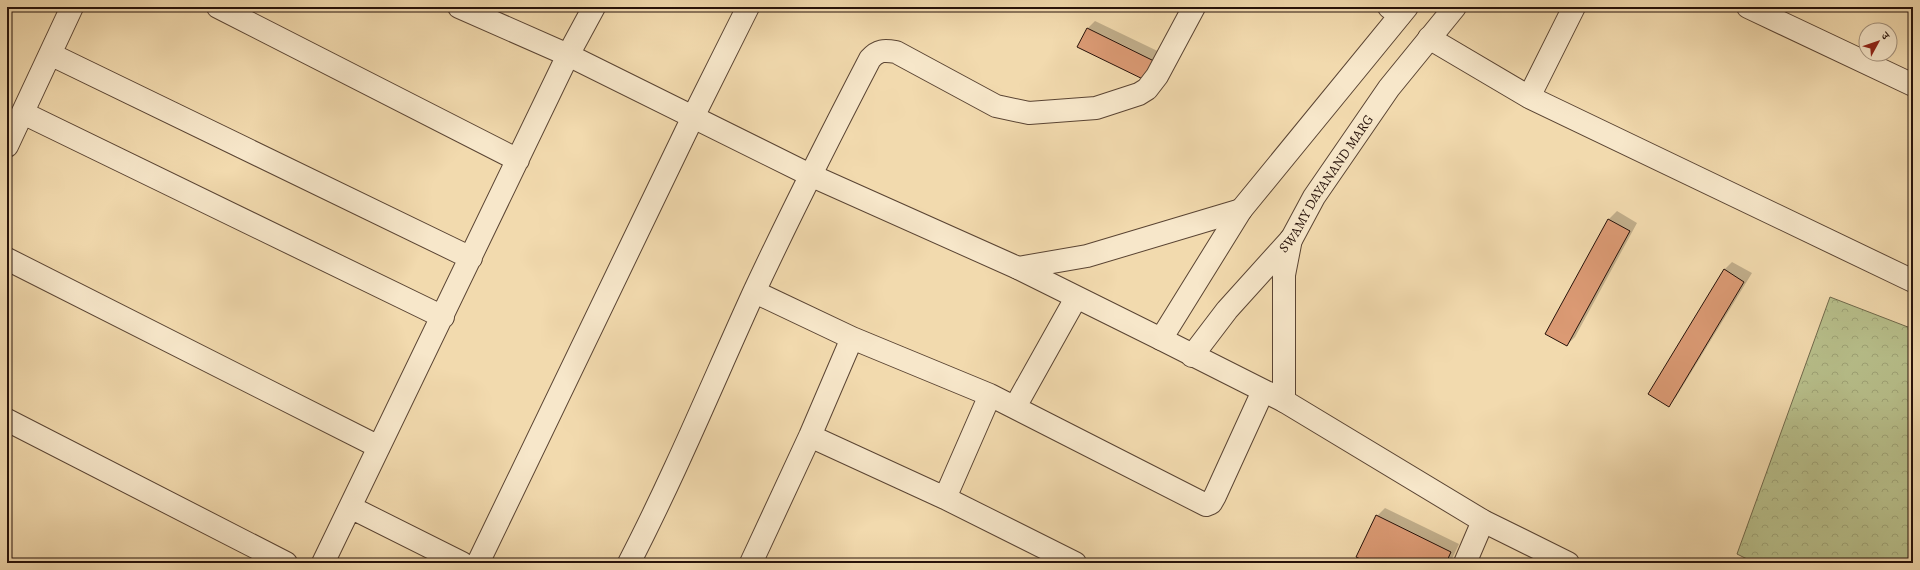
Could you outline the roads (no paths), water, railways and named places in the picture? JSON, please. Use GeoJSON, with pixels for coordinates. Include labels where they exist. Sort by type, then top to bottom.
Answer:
{"type":"FeatureCollection","features":[{"type":"Feature","properties":{"kind":"street"},"geometry":{"type":"LineString","coordinates":[[7,146],[72,7]]}},
{"type":"Feature","properties":{"kind":"street"},"geometry":{"type":"LineString","coordinates":[[218,7],[518,160]]}},
{"type":"Feature","properties":{"kind":"street"},"geometry":{"type":"LineString","coordinates":[[459,7],[568,55],[810,175],[1018,268],[1161,339],[1192,356],[1284,401],[1483,521],[1568,563]]}},
{"type":"Feature","properties":{"kind":"street"},"geometry":{"type":"LineString","coordinates":[[323,563],[443,317],[568,55],[594,7]]}},
{"type":"Feature","properties":{"kind":"street"},"geometry":{"type":"LineString","coordinates":[[478,563],[693,116],[748,7]]}},
{"type":"Feature","properties":{"kind":"street"},"geometry":{"type":"LineString","coordinates":[[629,563],[662,498],[755,292],[810,175],[870,59],[875,53],[884,50],[896,52],[996,106],[1010,110],[1029,113],[1096,108],[1139,94],[1150,86],[1157,76],[1194,7]]}},
{"type":"Feature","properties":{"kind":"street","name":"SWAMY DAYANAND MARG"},"geometry":{"type":"LineString","coordinates":[[1192,356],[1227,310],[1292,238],[1314,197],[1390,88],[1455,7]]}},
{"type":"Feature","properties":{"kind":"street"},"geometry":{"type":"LineString","coordinates":[[1529,97],[1574,7]]}},
{"type":"Feature","properties":{"kind":"street"},"geometry":{"type":"LineString","coordinates":[[1748,7],[1913,84]]}},
{"type":"Feature","properties":{"kind":"street"},"geometry":{"type":"LineString","coordinates":[[1161,339],[1241,210],[1399,10]]}},
{"type":"Feature","properties":{"kind":"street"},"geometry":{"type":"LineString","coordinates":[[1429,38],[1529,97],[1913,281]]}},
{"type":"Feature","properties":{"kind":"street"},"geometry":{"type":"LineString","coordinates":[[50,54],[471,258]]}},
{"type":"Feature","properties":{"kind":"street"},"geometry":{"type":"LineString","coordinates":[[23,113],[443,317]]}},
{"type":"Feature","properties":{"kind":"street"},"geometry":{"type":"LineString","coordinates":[[1018,268],[1087,256],[1241,210]]}},
{"type":"Feature","properties":{"kind":"street"},"geometry":{"type":"LineString","coordinates":[[1284,401],[1284,275],[1292,238]]}},
{"type":"Feature","properties":{"kind":"street"},"geometry":{"type":"LineString","coordinates":[[7,259],[379,447]]}},
{"type":"Feature","properties":{"kind":"street"},"geometry":{"type":"LineString","coordinates":[[755,292],[852,338],[1016,407],[1206,505],[1211,504],[1263,391]]}},
{"type":"Feature","properties":{"kind":"street"},"geometry":{"type":"LineString","coordinates":[[1016,407],[1076,298]]}},
{"type":"Feature","properties":{"kind":"street"},"geometry":{"type":"LineString","coordinates":[[751,563],[810,436],[852,338]]}},
{"type":"Feature","properties":{"kind":"street"},"geometry":{"type":"LineString","coordinates":[[945,498],[990,395]]}},
{"type":"Feature","properties":{"kind":"street"},"geometry":{"type":"LineString","coordinates":[[7,420],[286,563]]}},
{"type":"Feature","properties":{"kind":"street"},"geometry":{"type":"LineString","coordinates":[[810,436],[945,498],[1075,563]]}},
{"type":"Feature","properties":{"kind":"street"},"geometry":{"type":"LineString","coordinates":[[350,507],[462,563]]}},
{"type":"Feature","properties":{"kind":"street"},"geometry":{"type":"LineString","coordinates":[[1465,563],[1483,521]]}}]}
